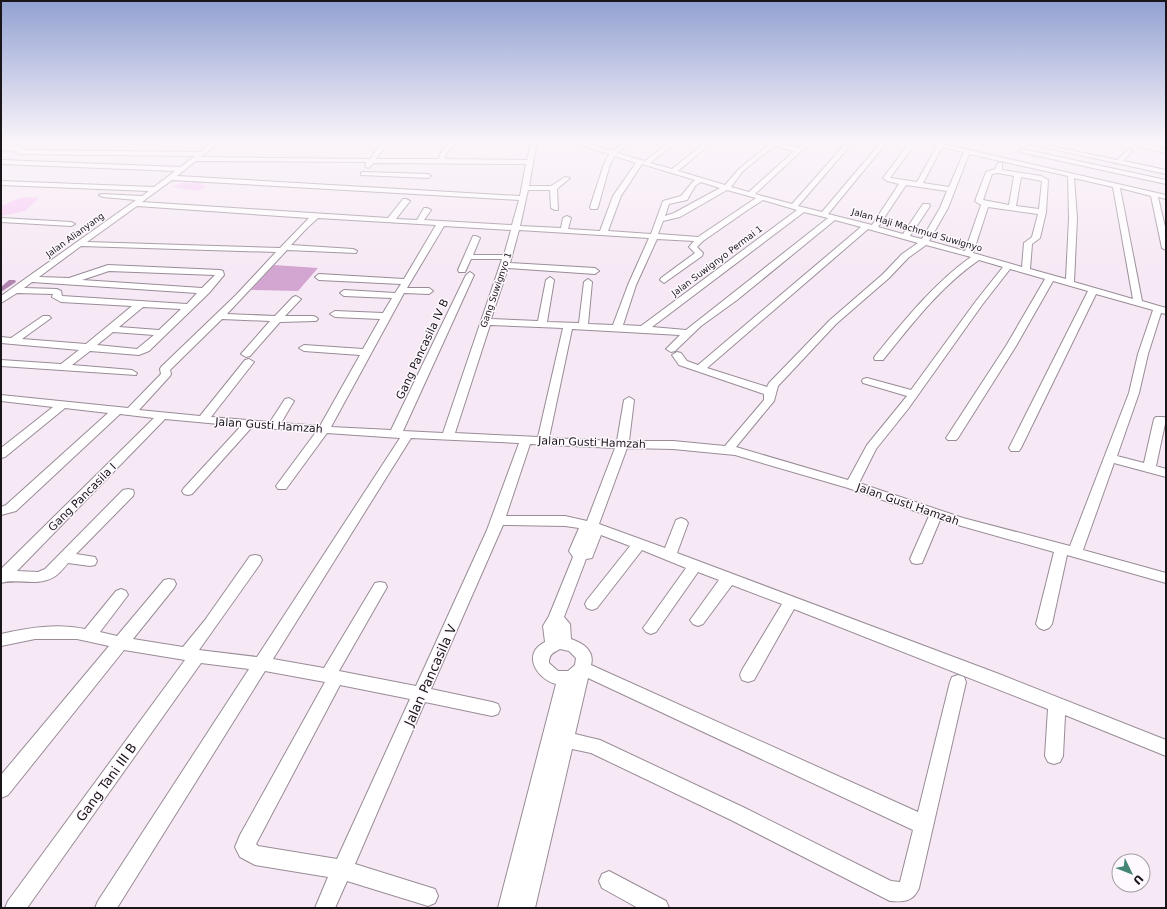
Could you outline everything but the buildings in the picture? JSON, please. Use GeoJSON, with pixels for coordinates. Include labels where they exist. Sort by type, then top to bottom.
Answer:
{"type":"FeatureCollection","features":[{"type":"Feature","properties":{"kind":"street"},"geometry":{"type":"LineString","coordinates":[[12,183],[156,189]]}},
{"type":"Feature","properties":{"kind":"street","name":"Jalan Alianyang"},"geometry":{"type":"LineString","coordinates":[[1,300],[164,183]]}},
{"type":"Feature","properties":{"kind":"street"},"geometry":{"type":"LineString","coordinates":[[269,183],[352,188],[490,199],[523,198]]}},
{"type":"Feature","properties":{"kind":"street"},"geometry":{"type":"LineString","coordinates":[[352,188],[356,183]]}},
{"type":"Feature","properties":{"kind":"street","name":"Gang Suwignyo 1"},"geometry":{"type":"LineString","coordinates":[[448,436],[516,228],[527,183]]}},
{"type":"Feature","properties":{"kind":"street"},"geometry":{"type":"LineString","coordinates":[[526,188],[553,188],[560,183]]}},
{"type":"Feature","properties":{"kind":"street"},"geometry":{"type":"LineString","coordinates":[[594,207],[601,183]]}},
{"type":"Feature","properties":{"kind":"street"},"geometry":{"type":"LineString","coordinates":[[603,233],[612,213],[612,205],[624,183]]}},
{"type":"Feature","properties":{"kind":"street"},"geometry":{"type":"LineString","coordinates":[[617,328],[632,285],[666,203],[684,198],[695,183]]}},
{"type":"Feature","properties":{"kind":"street","name":"Jalan Haji Machmud Suwignyo"},"geometry":{"type":"LineString","coordinates":[[715,183],[762,198],[968,254],[1162,310]]}},
{"type":"Feature","properties":{"kind":"street"},"geometry":{"type":"LineString","coordinates":[[660,220],[677,215],[727,187],[730,183]]}},
{"type":"Feature","properties":{"kind":"street"},"geometry":{"type":"LineString","coordinates":[[751,194],[762,183]]}},
{"type":"Feature","properties":{"kind":"street"},"geometry":{"type":"LineString","coordinates":[[794,206],[814,183]]}},
{"type":"Feature","properties":{"kind":"street"},"geometry":{"type":"LineString","coordinates":[[824,214],[850,183]]}},
{"type":"Feature","properties":{"kind":"street"},"geometry":{"type":"LineString","coordinates":[[700,369],[871,227],[903,183]]}},
{"type":"Feature","properties":{"kind":"street"},"geometry":{"type":"LineString","coordinates":[[915,183],[952,190]]}},
{"type":"Feature","properties":{"kind":"street"},"geometry":{"type":"LineString","coordinates":[[728,450],[769,401],[770,392],[773,385],[833,322],[886,276],[905,256],[925,242],[932,227],[944,208],[955,183]]}},
{"type":"Feature","properties":{"kind":"street"},"geometry":{"type":"LineString","coordinates":[[985,183],[979,201],[984,204],[1042,212]]}},
{"type":"Feature","properties":{"kind":"street"},"geometry":{"type":"LineString","coordinates":[[1012,207],[1016,183]]}},
{"type":"Feature","properties":{"kind":"street"},"geometry":{"type":"LineString","coordinates":[[1026,271],[1028,243],[1036,238],[1042,212],[1045,183]]}},
{"type":"Feature","properties":{"kind":"street"},"geometry":{"type":"LineString","coordinates":[[1070,284],[1073,218],[1072,183]]}},
{"type":"Feature","properties":{"kind":"street"},"geometry":{"type":"LineString","coordinates":[[1106,183],[1166,197]]}},
{"type":"Feature","properties":{"kind":"street"},"geometry":{"type":"LineString","coordinates":[[1134,183],[1135,190]]}},
{"type":"Feature","properties":{"kind":"street"},"geometry":{"type":"LineString","coordinates":[[1116,186],[1138,303]]}},
{"type":"Feature","properties":{"kind":"street"},"geometry":{"type":"LineString","coordinates":[[553,188],[555,208]]}},
{"type":"Feature","properties":{"kind":"street"},"geometry":{"type":"LineString","coordinates":[[63,192],[144,198]]}},
{"type":"Feature","properties":{"kind":"street"},"geometry":{"type":"LineString","coordinates":[[1154,194],[1166,248]]}},
{"type":"Feature","properties":{"kind":"street"},"geometry":{"type":"LineString","coordinates":[[664,280],[699,254],[693,247],[700,239],[746,207],[762,198]]}},
{"type":"Feature","properties":{"kind":"street"},"geometry":{"type":"LineString","coordinates":[[390,221],[406,201]]}},
{"type":"Feature","properties":{"kind":"street"},"geometry":{"type":"LineString","coordinates":[[135,204],[390,221],[700,239]]}},
{"type":"Feature","properties":{"kind":"street"},"geometry":{"type":"LineString","coordinates":[[968,254],[984,204]]}},
{"type":"Feature","properties":{"kind":"street"},"geometry":{"type":"LineString","coordinates":[[905,237],[926,206]]}},
{"type":"Feature","properties":{"kind":"street","name":"Jalan Suwignyo Permai 1"},"geometry":{"type":"LineString","coordinates":[[643,329],[803,209]]}},
{"type":"Feature","properties":{"kind":"street"},"geometry":{"type":"LineString","coordinates":[[419,222],[427,210]]}},
{"type":"Feature","properties":{"kind":"street"},"geometry":{"type":"LineString","coordinates":[[132,412],[166,374],[165,369],[239,297],[316,216]]}},
{"type":"Feature","properties":{"kind":"street"},"geometry":{"type":"LineString","coordinates":[[770,392],[683,362],[674,352],[688,333],[834,217]]}},
{"type":"Feature","properties":{"kind":"street"},"geometry":{"type":"LineString","coordinates":[[564,231],[567,218]]}},
{"type":"Feature","properties":{"kind":"street"},"geometry":{"type":"LineString","coordinates":[[1,220],[71,224]]}},
{"type":"Feature","properties":{"kind":"street"},"geometry":{"type":"LineString","coordinates":[[282,486],[324,429],[386,316],[441,224]]}},
{"type":"Feature","properties":{"kind":"street","name":"Gang Pancasila IV B"},"geometry":{"type":"LineString","coordinates":[[105,908],[262,664],[402,434],[466,273],[468,257],[476,238]]}},
{"type":"Feature","properties":{"kind":"street"},"geometry":{"type":"LineString","coordinates":[[79,244],[353,251]]}},
{"type":"Feature","properties":{"kind":"street"},"geometry":{"type":"LineString","coordinates":[[228,257],[235,249]]}},
{"type":"Feature","properties":{"kind":"street"},"geometry":{"type":"LineString","coordinates":[[468,257],[595,271]]}},
{"type":"Feature","properties":{"kind":"street"},"geometry":{"type":"LineString","coordinates":[[879,358],[912,318],[957,271],[977,257]]}},
{"type":"Feature","properties":{"kind":"street"},"geometry":{"type":"LineString","coordinates":[[852,485],[871,448],[983,297],[1008,266]]}},
{"type":"Feature","properties":{"kind":"street"},"geometry":{"type":"LineString","coordinates":[[1,340],[139,352],[145,349],[206,291],[218,278],[220,273],[108,268],[70,282]]}},
{"type":"Feature","properties":{"kind":"street"},"geometry":{"type":"LineString","coordinates":[[319,277],[403,289],[429,291]]}},
{"type":"Feature","properties":{"kind":"street"},"geometry":{"type":"LineString","coordinates":[[952,438],[1011,346],[1050,278]]}},
{"type":"Feature","properties":{"kind":"street"},"geometry":{"type":"LineString","coordinates":[[30,279],[206,291]]}},
{"type":"Feature","properties":{"kind":"street"},"geometry":{"type":"LineString","coordinates":[[542,324],[550,280]]}},
{"type":"Feature","properties":{"kind":"street"},"geometry":{"type":"LineString","coordinates":[[583,326],[588,282]]}},
{"type":"Feature","properties":{"kind":"street"},"geometry":{"type":"LineString","coordinates":[[344,293],[403,289]]}},
{"type":"Feature","properties":{"kind":"street"},"geometry":{"type":"LineString","coordinates":[[16,290],[57,292],[56,297],[62,299],[189,307]]}},
{"type":"Feature","properties":{"kind":"street"},"geometry":{"type":"LineString","coordinates":[[1015,448],[1093,291]]}},
{"type":"Feature","properties":{"kind":"street"},"geometry":{"type":"LineString","coordinates":[[203,420],[247,358],[277,319],[296,299]]}},
{"type":"Feature","properties":{"kind":"street"},"geometry":{"type":"LineString","coordinates":[[63,368],[142,303]]}},
{"type":"Feature","properties":{"kind":"street"},"geometry":{"type":"LineString","coordinates":[[1044,624],[1068,551],[1111,458],[1134,393],[1145,348],[1162,310]]}},
{"type":"Feature","properties":{"kind":"street"},"geometry":{"type":"LineString","coordinates":[[335,314],[386,316]]}},
{"type":"Feature","properties":{"kind":"street"},"geometry":{"type":"LineString","coordinates":[[220,316],[313,320]]}},
{"type":"Feature","properties":{"kind":"street"},"geometry":{"type":"LineString","coordinates":[[13,341],[46,318]]}},
{"type":"Feature","properties":{"kind":"street"},"geometry":{"type":"LineString","coordinates":[[485,322],[643,329],[688,333]]}},
{"type":"Feature","properties":{"kind":"street"},"geometry":{"type":"LineString","coordinates":[[543,440],[568,326]]}},
{"type":"Feature","properties":{"kind":"street"},"geometry":{"type":"LineString","coordinates":[[112,329],[162,333]]}},
{"type":"Feature","properties":{"kind":"street"},"geometry":{"type":"LineString","coordinates":[[304,348],[366,352]]}},
{"type":"Feature","properties":{"kind":"street"},"geometry":{"type":"LineString","coordinates":[[1,363],[132,373]]}},
{"type":"Feature","properties":{"kind":"street"},"geometry":{"type":"LineString","coordinates":[[867,381],[912,394]]}},
{"type":"Feature","properties":{"kind":"street","name":"Jalan Gusti Hamzah"},"geometry":{"type":"LineString","coordinates":[[1,398],[248,424],[402,434],[605,444],[623,443],[673,445],[728,450],[787,465],[852,485],[960,522],[1166,578]]}},
{"type":"Feature","properties":{"kind":"street"},"geometry":{"type":"LineString","coordinates":[[559,644],[551,626],[556,618],[580,556],[587,554],[592,527],[623,443],[629,400]]}},
{"type":"Feature","properties":{"kind":"street"},"geometry":{"type":"LineString","coordinates":[[274,425],[289,401]]}},
{"type":"Feature","properties":{"kind":"street"},"geometry":{"type":"LineString","coordinates":[[1,454],[64,404]]}},
{"type":"Feature","properties":{"kind":"street"},"geometry":{"type":"LineString","coordinates":[[1,512],[11,508],[117,411]]}},
{"type":"Feature","properties":{"kind":"street","name":"Gang Pancasila I"},"geometry":{"type":"LineString","coordinates":[[2,577],[162,416]]}},
{"type":"Feature","properties":{"kind":"street"},"geometry":{"type":"LineString","coordinates":[[1149,468],[1160,419]]}},
{"type":"Feature","properties":{"kind":"street"},"geometry":{"type":"LineString","coordinates":[[188,491],[248,424]]}},
{"type":"Feature","properties":{"kind":"street","name":"Jalan Pancasila V"},"geometry":{"type":"LineString","coordinates":[[326,908],[498,520],[526,439]]}},
{"type":"Feature","properties":{"kind":"street"},"geometry":{"type":"LineString","coordinates":[[1111,458],[1166,473]]}},
{"type":"Feature","properties":{"kind":"street"},"geometry":{"type":"LineString","coordinates":[[2,577],[44,576],[53,572],[128,493]]}},
{"type":"Feature","properties":{"kind":"street"},"geometry":{"type":"LineString","coordinates":[[917,559],[936,514]]}},
{"type":"Feature","properties":{"kind":"street"},"geometry":{"type":"LineString","coordinates":[[498,520],[565,521],[592,527],[1057,704],[1166,748]]}},
{"type":"Feature","properties":{"kind":"street"},"geometry":{"type":"LineString","coordinates":[[669,556],[681,523]]}},
{"type":"Feature","properties":{"kind":"street"},"geometry":{"type":"LineString","coordinates":[[592,604],[639,544]]}},
{"type":"Feature","properties":{"kind":"street"},"geometry":{"type":"LineString","coordinates":[[65,558],[90,561]]}},
{"type":"Feature","properties":{"kind":"street","name":"Gang Tani III B"},"geometry":{"type":"LineString","coordinates":[[15,908],[192,655],[219,612],[255,560]]}},
{"type":"Feature","properties":{"kind":"street"},"geometry":{"type":"LineString","coordinates":[[651,628],[695,566]]}},
{"type":"Feature","properties":{"kind":"street"},"geometry":{"type":"LineString","coordinates":[[698,620],[729,578]]}},
{"type":"Feature","properties":{"kind":"street"},"geometry":{"type":"LineString","coordinates":[[1,789],[169,584]]}},
{"type":"Feature","properties":{"kind":"street"},"geometry":{"type":"LineString","coordinates":[[380,587],[332,676],[245,847],[249,853],[256,856],[343,870],[428,896]]}},
{"type":"Feature","properties":{"kind":"street"},"geometry":{"type":"LineString","coordinates":[[88,636],[121,595]]}},
{"type":"Feature","properties":{"kind":"street"},"geometry":{"type":"LineString","coordinates":[[748,675],[790,602]]}},
{"type":"Feature","properties":{"kind":"street"},"geometry":{"type":"LineString","coordinates":[[1,640],[42,633],[77,633],[121,643],[192,655],[262,664],[332,676],[492,709]]}},
{"type":"Feature","properties":{"kind":"street"},"geometry":{"type":"LineString","coordinates":[[508,908],[564,740],[582,668],[584,658],[580,649],[570,644],[559,644],[548,648],[541,656],[541,666],[548,675],[566,678],[572,676],[582,668]]}},
{"type":"Feature","properties":{"kind":"street"},"geometry":{"type":"LineString","coordinates":[[582,668],[924,825]]}},
{"type":"Feature","properties":{"kind":"street"},"geometry":{"type":"LineString","coordinates":[[525,908],[542,804],[566,678]]}},
{"type":"Feature","properties":{"kind":"street"},"geometry":{"type":"LineString","coordinates":[[564,740],[594,746],[738,814],[890,891],[904,892],[909,888],[958,682]]}},
{"type":"Feature","properties":{"kind":"street"},"geometry":{"type":"LineString","coordinates":[[1054,756],[1057,704]]}},
{"type":"Feature","properties":{"kind":"street"},"geometry":{"type":"LineString","coordinates":[[609,881],[659,908]]}},
{"type":"Feature","properties":{"kind":"shaded area"},"geometry":{"type":"Polygon","coordinates":[[[180,183],[202,183],[200,185],[208,186],[197,191],[172,187],[180,183]]]}},
{"type":"Feature","properties":{"kind":"shaded area"},"geometry":{"type":"Polygon","coordinates":[[[23,197],[39,198],[25,211],[1,216],[1,206],[23,197]]]}},
{"type":"Feature","properties":{"kind":"shaded area"},"geometry":{"type":"Polygon","coordinates":[[[274,265],[318,268],[298,291],[251,290],[274,265]]]}},
{"type":"Feature","properties":{"kind":"waterway"},"geometry":{"type":"LineString","coordinates":[[1,290],[12,282]]}}]}
